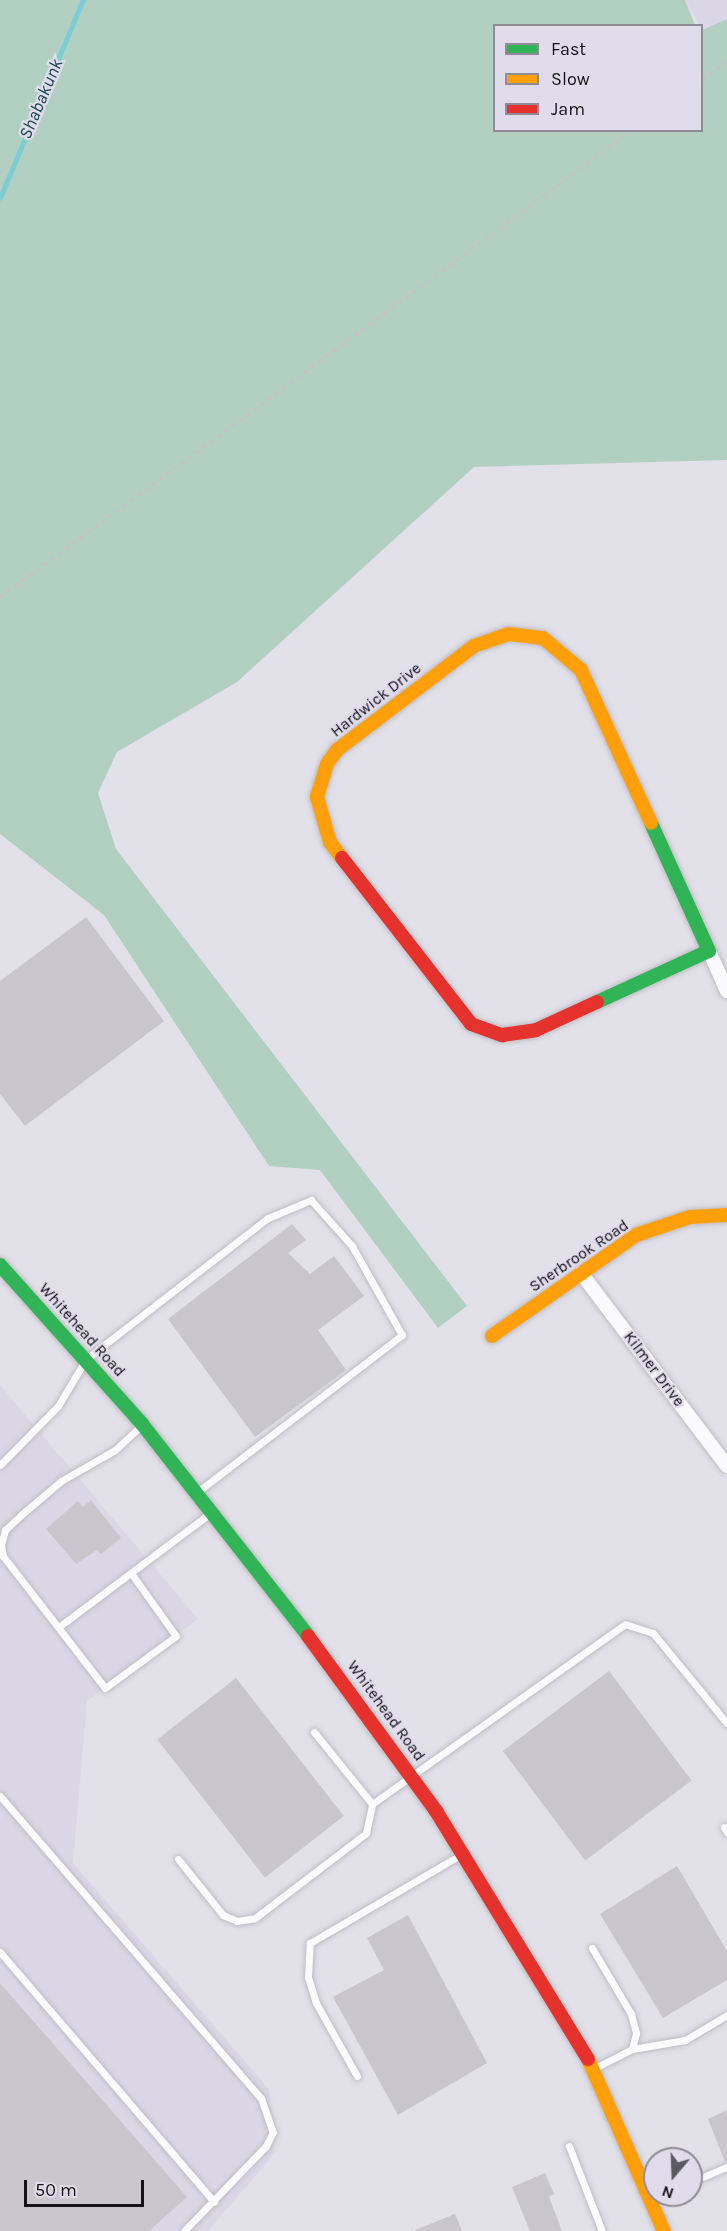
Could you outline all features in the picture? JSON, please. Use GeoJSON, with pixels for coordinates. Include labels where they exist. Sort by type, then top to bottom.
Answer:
{"type":"FeatureCollection","features":[{"type":"Feature","properties":{"kind":"street","name":"Hardwick Drive"},"geometry":{"type":"LineString","coordinates":[[709,951],[536,1030],[518,1035],[486,1031],[459,1014],[330,842],[317,797],[327,764],[337,750],[474,646],[509,634],[543,638],[558,646],[581,670],[709,951],[727,991]]}},
{"type":"Feature","properties":{"kind":"street","name":"Sherbrook Road"},"geometry":{"type":"LineString","coordinates":[[492,1336],[636,1235],[663,1224],[727,1215]]}},
{"type":"Feature","properties":{"kind":"street","name":"Whitehead Road"},"geometry":{"type":"LineString","coordinates":[[0,1265],[86,1359],[214,1511],[412,1775],[531,1956],[593,2069],[643,2171]]}},
{"type":"Feature","properties":{"kind":"street","name":"Kilmer Drive"},"geometry":{"type":"LineString","coordinates":[[581,1273],[727,1466]]}},
{"type":"Feature","properties":{"kind":"street","name":"Whitehead Road"},"geometry":{"type":"LineString","coordinates":[[658,2207],[664,2231]]}},
{"type":"Feature","properties":{"kind":"lane"},"geometry":{"type":"LineString","coordinates":[[0,1465],[58,1406],[86,1359],[278,1213],[311,1200],[352,1246],[402,1335],[198,1492]]}},
{"type":"Feature","properties":{"kind":"lane"},"geometry":{"type":"LineString","coordinates":[[131,1573],[176,1636],[105,1688],[60,1626],[3,1556],[5,1530],[61,1481],[115,1450],[142,1424]]}},
{"type":"Feature","properties":{"kind":"lane"},"geometry":{"type":"LineString","coordinates":[[60,1626],[214,1511]]}},
{"type":"Feature","properties":{"kind":"lane"},"geometry":{"type":"LineString","coordinates":[[178,1859],[223,1915],[237,1921],[255,1918],[366,1833],[372,1804],[625,1624],[653,1633],[727,1723]]}},
{"type":"Feature","properties":{"kind":"lane"},"geometry":{"type":"LineString","coordinates":[[314,1732],[372,1804]]}},
{"type":"Feature","properties":{"kind":"lane"},"geometry":{"type":"LineString","coordinates":[[0,1796],[261,2098],[273,2132],[266,2146],[184,2231]]}},
{"type":"Feature","properties":{"kind":"lane"},"geometry":{"type":"LineString","coordinates":[[357,2076],[316,2003],[308,1977],[310,1943],[464,1853]]}},
{"type":"Feature","properties":{"kind":"lane"},"geometry":{"type":"LineString","coordinates":[[592,1948],[631,2014],[636,2033],[632,2049]]}},
{"type":"Feature","properties":{"kind":"lane"},"geometry":{"type":"LineString","coordinates":[[0,1952],[214,2202]]}},
{"type":"Feature","properties":{"kind":"lane"},"geometry":{"type":"LineString","coordinates":[[593,2069],[632,2049],[685,2040],[727,2015]]}},
{"type":"Feature","properties":{"kind":"lane"},"geometry":{"type":"LineString","coordinates":[[569,2146],[602,2231]]}},
{"type":"Feature","properties":{"kind":"lane"},"geometry":{"type":"LineString","coordinates":[[703,2177],[727,2167]]}},
{"type":"Feature","properties":{"kind":"path"},"geometry":{"type":"LineString","coordinates":[[703,79],[727,61]]}},
{"type":"Feature","properties":{"kind":"path"},"geometry":{"type":"LineString","coordinates":[[0,597],[629,132]]}},
{"type":"Feature","properties":{"kind":"shaded area"},"geometry":{"type":"Polygon","coordinates":[[[685,0],[727,0],[727,19],[703,30],[703,24],[699,24],[685,0]]]}},
{"type":"Feature","properties":{"kind":"shaded area"},"geometry":{"type":"Polygon","coordinates":[[[0,1385],[198,1619],[87,1701],[73,1863],[269,2089],[275,2153],[208,2231],[0,2231],[0,1385]]]}},
{"type":"Feature","properties":{"kind":"green space"},"geometry":{"type":"Polygon","coordinates":[[[0,0],[685,0],[695,24],[493,24],[493,132],[703,132],[703,30],[727,19],[727,460],[474,467],[237,682],[117,752],[98,793],[116,849],[467,1306],[438,1328],[320,1170],[269,1166],[104,915],[0,834],[0,0]]]}},
{"type":"Feature","properties":{"kind":"building"},"geometry":{"type":"Polygon","coordinates":[[[86,917],[164,1021],[25,1126],[0,1094],[0,981],[86,917]]]}},
{"type":"Feature","properties":{"kind":"building"},"geometry":{"type":"Polygon","coordinates":[[[292,1224],[306,1240],[288,1253],[310,1274],[334,1256],[364,1296],[318,1330],[346,1370],[255,1437],[168,1319],[292,1224]]]}},
{"type":"Feature","properties":{"kind":"building"},"geometry":{"type":"Polygon","coordinates":[[[91,1500],[121,1538],[101,1554],[97,1550],[76,1564],[46,1529],[78,1501],[83,1507],[91,1500]]]}},
{"type":"Feature","properties":{"kind":"building"},"geometry":{"type":"Polygon","coordinates":[[[609,1671],[691,1780],[585,1860],[503,1751],[609,1671]]]}},
{"type":"Feature","properties":{"kind":"building"},"geometry":{"type":"Polygon","coordinates":[[[236,1678],[344,1816],[265,1877],[157,1740],[236,1678]]]}},
{"type":"Feature","properties":{"kind":"building"},"geometry":{"type":"Polygon","coordinates":[[[677,1866],[727,1951],[727,1980],[663,2018],[600,1914],[677,1866]]]}},
{"type":"Feature","properties":{"kind":"building"},"geometry":{"type":"Polygon","coordinates":[[[408,1915],[487,2063],[398,2115],[333,1997],[384,1970],[367,1938],[408,1915]]]}},
{"type":"Feature","properties":{"kind":"building"},"geometry":{"type":"Polygon","coordinates":[[[0,1983],[187,2197],[149,2231],[0,2231],[0,1983]]]}},
{"type":"Feature","properties":{"kind":"building"},"geometry":{"type":"Polygon","coordinates":[[[727,2110],[727,2161],[725,2162],[708,2119],[727,2110]]]}},
{"type":"Feature","properties":{"kind":"building"},"geometry":{"type":"Polygon","coordinates":[[[545,2173],[554,2194],[549,2197],[562,2231],[530,2231],[512,2187],[545,2173]]]}},
{"type":"Feature","properties":{"kind":"building"},"geometry":{"type":"Polygon","coordinates":[[[455,2214],[462,2231],[415,2231],[415,2230],[455,2214]]]}},
{"type":"Feature","properties":{"kind":"waterway","name":"Shabakunk"},"geometry":{"type":"LineString","coordinates":[[0,198],[83,0]]}},
{"type":"Feature","properties":{"kind":"traffic: fast"},"geometry":{"type":"LineString","coordinates":[[597,1002],[709,951],[651,823]]}},
{"type":"Feature","properties":{"kind":"traffic: fast"},"geometry":{"type":"LineString","coordinates":[[0,1265],[142,1424],[308,1636]]}},
{"type":"Feature","properties":{"kind":"traffic: slow"},"geometry":{"type":"LineString","coordinates":[[509,634],[543,638],[581,670],[651,823]]}},
{"type":"Feature","properties":{"kind":"traffic: slow"},"geometry":{"type":"LineString","coordinates":[[342,858],[330,842],[317,797],[327,764],[337,750],[474,646],[509,634]]}},
{"type":"Feature","properties":{"kind":"traffic: slow"},"geometry":{"type":"LineString","coordinates":[[492,1336],[636,1235],[690,1217],[727,1215]]}},
{"type":"Feature","properties":{"kind":"traffic: slow"},"geometry":{"type":"LineString","coordinates":[[588,2059],[664,2231]]}},
{"type":"Feature","properties":{"kind":"traffic: jam"},"geometry":{"type":"LineString","coordinates":[[342,858],[471,1024],[502,1035],[536,1030],[597,1002]]}},
{"type":"Feature","properties":{"kind":"traffic: jam"},"geometry":{"type":"LineString","coordinates":[[308,1636],[436,1811],[588,2059]]}}]}
